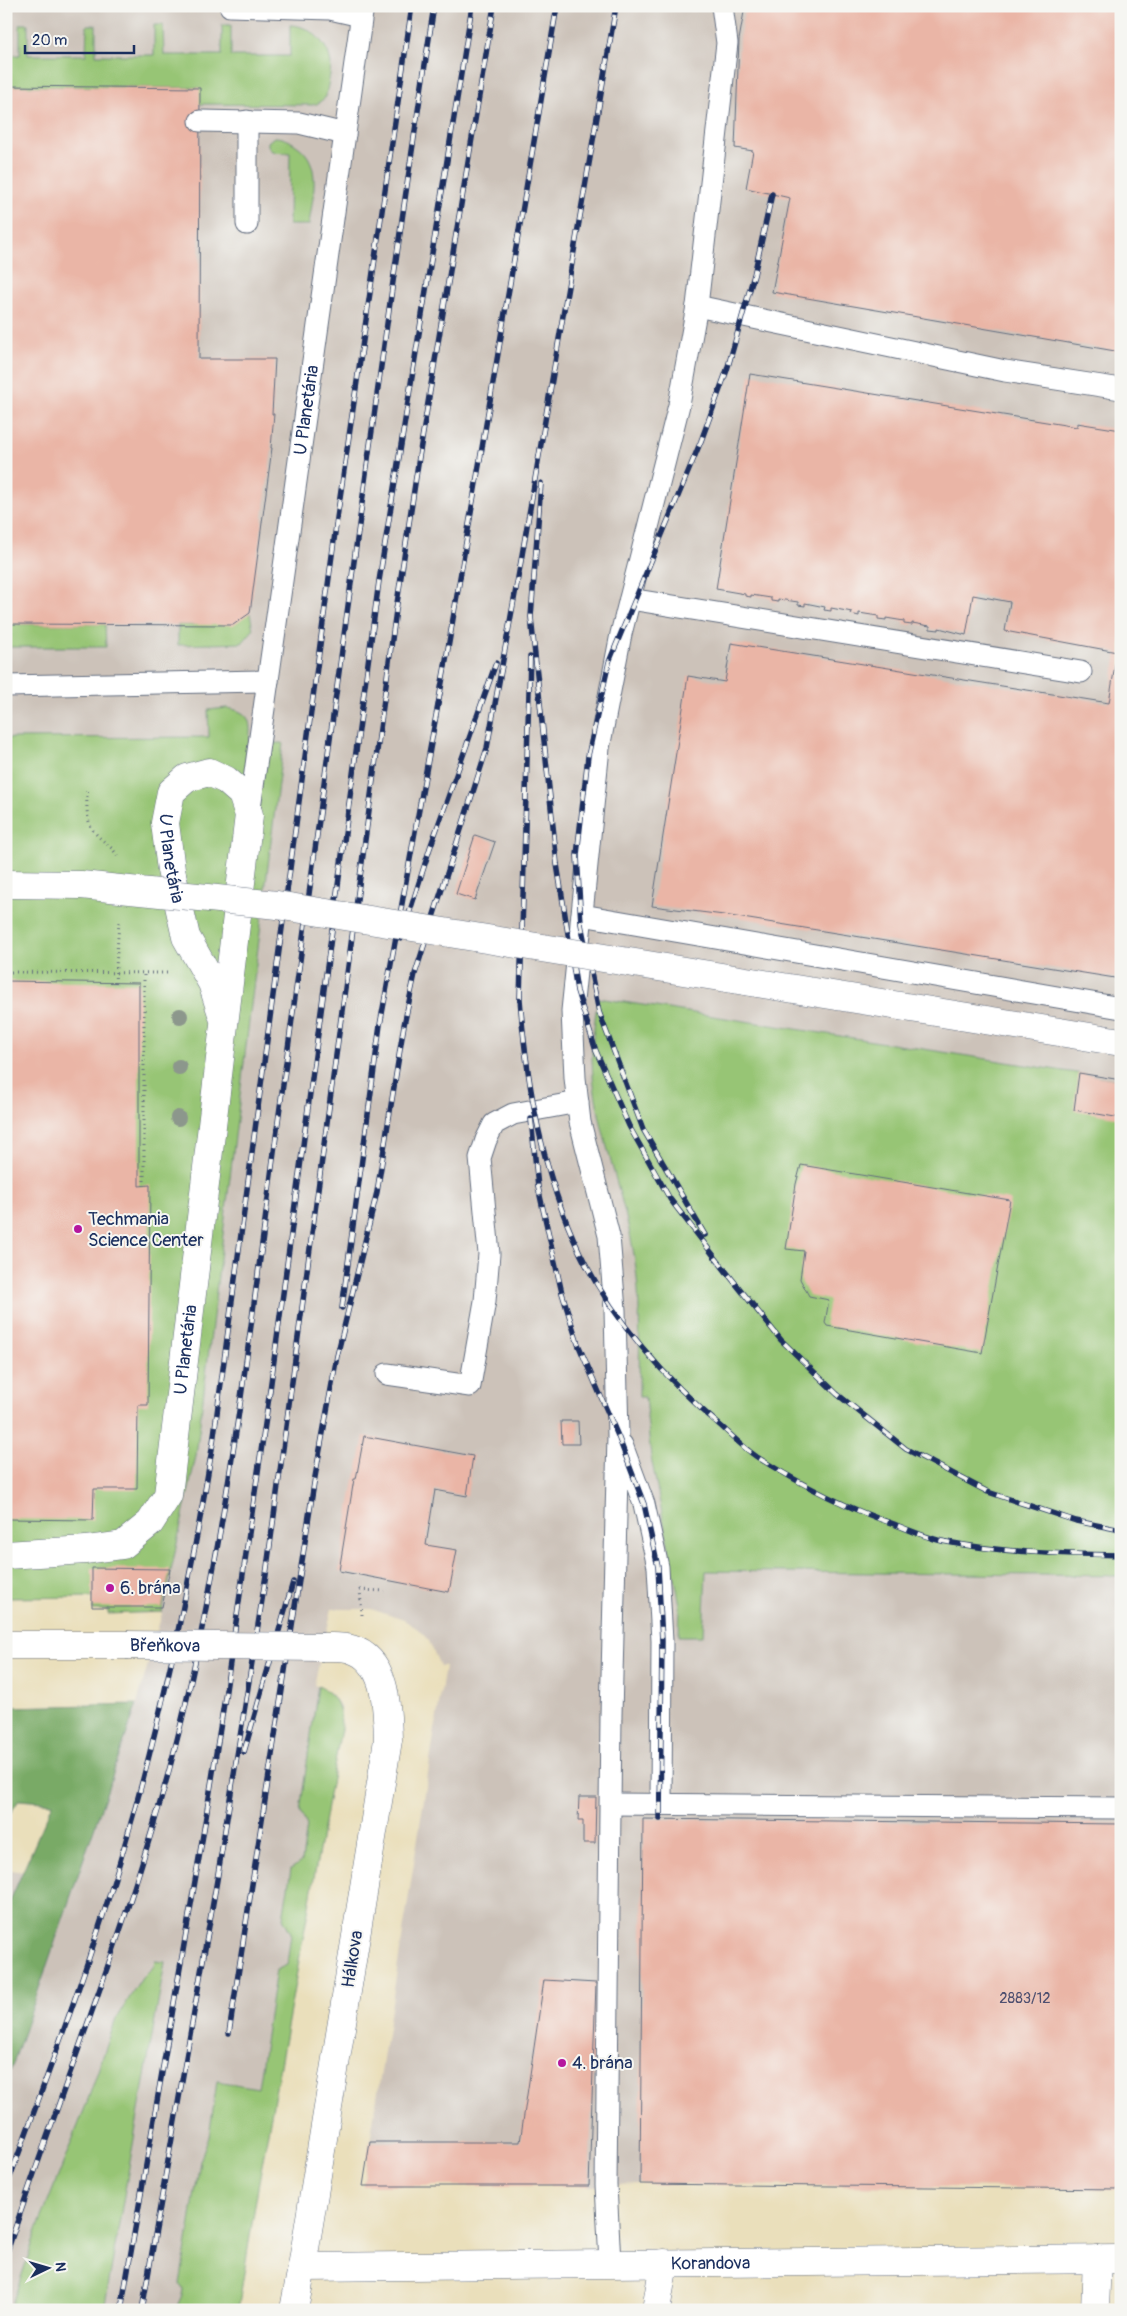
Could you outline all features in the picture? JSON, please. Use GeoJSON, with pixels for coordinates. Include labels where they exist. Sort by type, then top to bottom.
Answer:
{"type":"FeatureCollection","features":[{"type":"Feature","properties":{"kind":"street","name":"U Planetária"},"geometry":{"type":"LineString","coordinates":[[6,1555],[86,1550],[123,1545],[150,1523],[168,1494],[249,815],[242,794],[226,780],[209,772],[187,778],[171,792],[165,823],[171,870],[186,937],[212,983],[224,1020]]}},
{"type":"Feature","properties":{"kind":"street"},"geometry":{"type":"LineString","coordinates":[[6,884],[80,885],[277,905],[1121,1042]]}},
{"type":"Feature","properties":{"kind":"street","name":"Břeňkova"},"geometry":{"type":"LineString","coordinates":[[6,1645],[324,1647]]}},
{"type":"Feature","properties":{"kind":"street","name":"Hálkova"},"geometry":{"type":"LineString","coordinates":[[294,2310],[388,1740],[387,1705],[377,1672],[365,1656],[352,1649],[324,1647]]}},
{"type":"Feature","properties":{"kind":"street"},"geometry":{"type":"LineString","coordinates":[[1095,2310],[1109,2259]]}},
{"type":"Feature","properties":{"kind":"street","name":"Korandova"},"geometry":{"type":"LineString","coordinates":[[302,2266],[1109,2259]]}},
{"type":"Feature","properties":{"kind":"street"},"geometry":{"type":"LineString","coordinates":[[656,2310],[664,2263]]}},
{"type":"Feature","properties":{"kind":"lane"},"geometry":{"type":"LineString","coordinates":[[230,6],[362,11]]}},
{"type":"Feature","properties":{"kind":"lane"},"geometry":{"type":"LineString","coordinates":[[610,2263],[606,2185],[618,1436],[614,1310],[609,1236],[580,1122],[572,1011],[599,748],[621,634],[679,405],[697,306],[727,43],[722,6]]}},
{"type":"Feature","properties":{"kind":"lane","name":"U Planetária"},"geometry":{"type":"LineString","coordinates":[[249,815],[362,11]]}},
{"type":"Feature","properties":{"kind":"lane"},"geometry":{"type":"LineString","coordinates":[[200,121],[299,123],[345,134]]}},
{"type":"Feature","properties":{"kind":"lane"},"geometry":{"type":"LineString","coordinates":[[247,121],[247,224]]}},
{"type":"Feature","properties":{"kind":"lane"},"geometry":{"type":"LineString","coordinates":[[697,306],[1004,371],[1121,390]]}},
{"type":"Feature","properties":{"kind":"lane"},"geometry":{"type":"LineString","coordinates":[[630,599],[1081,672]]}},
{"type":"Feature","properties":{"kind":"lane"},"geometry":{"type":"LineString","coordinates":[[6,686],[268,681]]}},
{"type":"Feature","properties":{"kind":"lane"},"geometry":{"type":"LineString","coordinates":[[582,915],[1121,1008]]}},
{"type":"Feature","properties":{"kind":"lane"},"geometry":{"type":"LineString","coordinates":[[386,1374],[470,1386],[485,1301],[489,1254],[480,1158],[486,1140],[494,1124],[514,1114],[578,1102]]}},
{"type":"Feature","properties":{"kind":"lane"},"geometry":{"type":"LineString","coordinates":[[618,1436],[644,1504],[658,1567],[662,1642],[661,1804]]}},
{"type":"Feature","properties":{"kind":"lane"},"geometry":{"type":"LineString","coordinates":[[611,1804],[1121,1808]]}},
{"type":"Feature","properties":{"kind":"path"},"geometry":{"type":"LineString","coordinates":[[6,972],[206,973]]}},
{"type":"Feature","properties":{"kind":"path"},"geometry":{"type":"LineString","coordinates":[[144,973],[144,1186]]}},
{"type":"Feature","properties":{"kind":"path"},"geometry":{"type":"LineString","coordinates":[[362,1615],[360,1590],[385,1591]]}},
{"type":"Feature","properties":{"kind":"shaded area"},"geometry":{"type":"Polygon","coordinates":[[[6,6],[1121,6],[1121,2189],[640,2184],[589,2186],[363,2186],[445,1666],[440,1666],[429,1641],[418,1629],[404,1620],[371,1609],[332,1609],[314,1685],[327,1690],[340,1706],[341,1729],[258,2187],[238,2310],[6,2310],[6,2084],[137,1704],[162,1613],[108,1614],[108,1610],[93,1610],[93,1597],[6,1598],[6,6]]]}},
{"type":"Feature","properties":{"kind":"shaded area"},"geometry":{"type":"Polygon","coordinates":[[[6,1869],[23,1872],[6,1910],[6,1869]]]}},
{"type":"Feature","properties":{"kind":"green space"},"geometry":{"type":"Polygon","coordinates":[[[20,24],[28,24],[28,55],[86,55],[87,25],[96,25],[96,55],[154,55],[154,25],[163,25],[164,55],[222,55],[222,25],[231,25],[231,56],[290,56],[290,25],[297,26],[315,35],[328,51],[331,67],[326,97],[317,104],[312,105],[199,104],[199,88],[6,86],[6,55],[20,55],[20,24]]]}},
{"type":"Feature","properties":{"kind":"green space"},"geometry":{"type":"Polygon","coordinates":[[[274,137],[283,138],[293,143],[305,152],[310,161],[313,171],[314,193],[309,225],[289,225],[290,153],[275,152],[270,149],[268,142],[274,137]]]}},
{"type":"Feature","properties":{"kind":"green space"},"geometry":{"type":"Polygon","coordinates":[[[250,613],[253,630],[242,643],[178,645],[178,625],[192,625],[250,613]]]}},
{"type":"Feature","properties":{"kind":"green space"},"geometry":{"type":"Polygon","coordinates":[[[6,624],[105,624],[106,647],[6,647],[6,624]]]}},
{"type":"Feature","properties":{"kind":"green space","name":"Techmania Science Center"},"geometry":{"type":"Polygon","coordinates":[[[227,708],[241,712],[248,719],[250,729],[249,743],[283,743],[196,1456],[162,1612],[108,1614],[108,1610],[93,1610],[93,1597],[6,1598],[6,738],[209,737],[208,710],[227,708]]]}},
{"type":"Feature","properties":{"kind":"green space"},"geometry":{"type":"Polygon","coordinates":[[[598,998],[1121,1080],[1121,1576],[706,1571],[703,1636],[679,1636],[680,1605],[651,1457],[645,1397],[639,1397],[639,1323],[636,1267],[628,1226],[597,1105],[594,1082],[592,1059],[598,998]]]}},
{"type":"Feature","properties":{"kind":"green space"},"geometry":{"type":"Polygon","coordinates":[[[318,1686],[330,1694],[337,1703],[341,1729],[258,2187],[238,2310],[176,2310],[183,2290],[180,2284],[200,2161],[209,2137],[217,2081],[258,2088],[276,1970],[287,1965],[291,1933],[283,1918],[291,1869],[302,1861],[307,1826],[300,1811],[318,1686]]]}},
{"type":"Feature","properties":{"kind":"green space"},"geometry":{"type":"Polygon","coordinates":[[[137,1704],[6,2084],[6,1910],[53,1803],[19,1800],[6,1820],[6,1707],[137,1704]]]}},
{"type":"Feature","properties":{"kind":"green space"},"geometry":{"type":"Polygon","coordinates":[[[155,1961],[165,1962],[104,2310],[10,2310],[37,2230],[86,2105],[116,2019],[142,1978],[154,1966],[155,1961]]]}},
{"type":"Feature","properties":{"kind":"building"},"geometry":{"type":"Polygon","coordinates":[[[745,6],[1121,6],[1121,352],[772,292],[790,198],[746,188],[753,151],[735,148],[739,40],[745,6]]]}},
{"type":"Feature","properties":{"kind":"building"},"geometry":{"type":"Polygon","coordinates":[[[6,86],[200,88],[199,359],[275,359],[272,448],[250,613],[233,625],[6,624],[6,86]]]}},
{"type":"Feature","properties":{"kind":"building"},"geometry":{"type":"Polygon","coordinates":[[[750,374],[1077,427],[1077,423],[1121,430],[1121,979],[724,915],[652,906],[688,676],[725,682],[731,643],[1109,703],[1117,652],[1005,631],[1010,602],[973,595],[966,635],[939,628],[939,630],[930,629],[930,626],[912,623],[912,625],[904,624],[904,621],[886,618],[886,620],[878,619],[878,616],[859,613],[859,616],[851,614],[852,612],[831,608],[831,611],[824,610],[825,607],[805,603],[805,606],[798,605],[798,602],[778,599],[778,602],[771,601],[771,598],[751,595],[751,597],[745,596],[745,594],[716,589],[750,374]]]}},
{"type":"Feature","properties":{"kind":"building"},"geometry":{"type":"Polygon","coordinates":[[[475,835],[495,842],[475,900],[456,894],[475,835]]]}},
{"type":"Feature","properties":{"kind":"building","name":"Techmania Science Center"},"geometry":{"type":"Polygon","coordinates":[[[6,981],[139,983],[139,1186],[150,1185],[148,1405],[138,1405],[137,1489],[94,1489],[93,1520],[6,1519],[6,981]]]}},
{"type":"Feature","properties":{"kind":"building"},"geometry":{"type":"Polygon","coordinates":[[[1079,1073],[1121,1080],[1121,1118],[1074,1110],[1079,1073]]]}},
{"type":"Feature","properties":{"kind":"building"},"geometry":{"type":"Polygon","coordinates":[[[801,1165],[1010,1200],[982,1353],[827,1326],[825,1323],[829,1300],[809,1296],[800,1279],[804,1251],[786,1249],[796,1184],[801,1165]]]}},
{"type":"Feature","properties":{"kind":"building"},"geometry":{"type":"Polygon","coordinates":[[[561,1421],[578,1421],[579,1444],[562,1444],[561,1421]]]}},
{"type":"Feature","properties":{"kind":"building"},"geometry":{"type":"Polygon","coordinates":[[[364,1436],[473,1456],[467,1496],[435,1490],[426,1545],[457,1550],[449,1592],[339,1571],[354,1479],[356,1479],[364,1436]]]}},
{"type":"Feature","properties":{"kind":"building"},"geometry":{"type":"Polygon","coordinates":[[[92,1568],[170,1569],[162,1607],[92,1607],[92,1568]]]}},
{"type":"Feature","properties":{"kind":"building"},"geometry":{"type":"Polygon","coordinates":[[[579,1797],[596,1797],[595,1843],[583,1843],[583,1821],[578,1821],[579,1797]]]}},
{"type":"Feature","properties":{"kind":"building"},"geometry":{"type":"Polygon","coordinates":[[[643,1819],[1121,1824],[1121,2189],[640,2184],[643,1819]]]}},
{"type":"Feature","properties":{"kind":"building","name":"4. brána"},"geometry":{"type":"Polygon","coordinates":[[[544,1980],[596,1983],[589,2186],[363,2186],[370,2142],[520,2142],[544,1980]]]}},
{"type":"Feature","properties":{"kind":"railway"},"geometry":{"type":"LineString","coordinates":[[6,2188],[80,1984],[120,1861],[149,1758],[195,1549],[213,1443],[337,518],[412,6]]}},
{"type":"Feature","properties":{"kind":"railway"},"geometry":{"type":"LineString","coordinates":[[6,2255],[102,1983],[147,1847],[185,1707],[202,1631],[241,1401],[374,413],[434,6]]}},
{"type":"Feature","properties":{"kind":"railway"},"geometry":{"type":"LineString","coordinates":[[121,2310],[225,1697],[270,1390],[379,581],[472,6]]}},
{"type":"Feature","properties":{"kind":"railway"},"geometry":{"type":"LineString","coordinates":[[142,2310],[217,1880],[266,1575],[396,610],[419,457],[494,6]]}},
{"type":"Feature","properties":{"kind":"railway"},"geometry":{"type":"LineString","coordinates":[[342,1308],[380,1025],[445,666],[557,6]]}},
{"type":"Feature","properties":{"kind":"railway"},"geometry":{"type":"LineString","coordinates":[[229,2033],[315,1477],[337,1356],[377,1192],[404,1025],[415,974],[487,748],[616,6]]}},
{"type":"Feature","properties":{"kind":"railway"},"geometry":{"type":"LineString","coordinates":[[705,1235],[643,1129],[599,1012],[581,924],[577,855],[588,756],[609,662],[701,441],[727,370],[754,275],[772,194]]}},
{"type":"Feature","properties":{"kind":"railway"},"geometry":{"type":"LineString","coordinates":[[541,483],[531,617],[557,864],[577,991],[596,1051],[629,1126],[670,1199],[728,1274],[781,1340],[837,1394],[906,1449],[988,1492],[1076,1521],[1121,1530]]}},
{"type":"Feature","properties":{"kind":"railway"},"geometry":{"type":"LineString","coordinates":[[530,657],[520,999],[523,1031],[532,1096],[546,1161],[567,1223],[580,1253],[608,1302],[642,1348],[701,1409],[757,1457],[824,1495],[858,1511],[942,1541],[1008,1550],[1121,1555]]}},
{"type":"Feature","properties":{"kind":"railway"},"geometry":{"type":"LineString","coordinates":[[401,939],[430,848],[496,663]]}},
{"type":"Feature","properties":{"kind":"railway"},"geometry":{"type":"LineString","coordinates":[[531,1119],[538,1187],[562,1293],[578,1344],[618,1436],[644,1504],[658,1567],[662,1641],[660,1819]]}},
{"type":"Feature","properties":{"kind":"railway"},"geometry":{"type":"LineString","coordinates":[[244,1752],[293,1582]]}},
{"type":"Feature","properties":{"kind":"place","name":"Techmania Science Center"},"geometry":{"type":"Point","coordinates":[78,1229]}},
{"type":"Feature","properties":{"kind":"place","name":"6. brána"},"geometry":{"type":"Point","coordinates":[110,1588]}},
{"type":"Feature","properties":{"kind":"place","name":"4. brána"},"geometry":{"type":"Point","coordinates":[562,2063]}}]}
